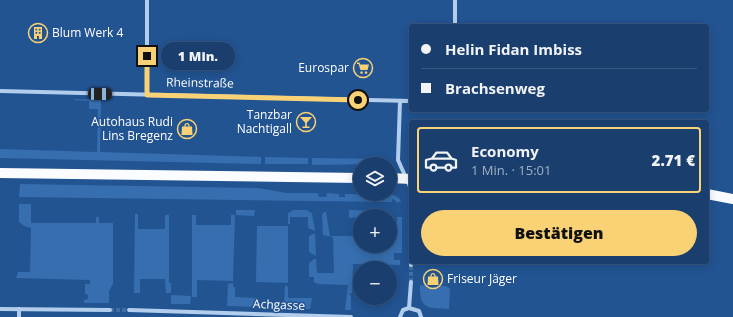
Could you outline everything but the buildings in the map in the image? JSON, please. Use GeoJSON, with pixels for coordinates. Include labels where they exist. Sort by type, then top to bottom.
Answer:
{"type":"FeatureCollection","features":[{"type":"Feature","properties":{"kind":"main road"},"geometry":{"type":"LineString","coordinates":[[0,173],[353,178]]}},
{"type":"Feature","properties":{"kind":"main road"},"geometry":{"type":"LineString","coordinates":[[397,178],[408,179]]}},
{"type":"Feature","properties":{"kind":"main road"},"geometry":{"type":"LineString","coordinates":[[709,194],[733,200]]}},
{"type":"Feature","properties":{"kind":"street"},"geometry":{"type":"LineString","coordinates":[[147,0],[147,95]]}},
{"type":"Feature","properties":{"kind":"street"},"geometry":{"type":"LineString","coordinates":[[455,0],[455,24]]}},
{"type":"Feature","properties":{"kind":"street","name":"Rheinstraße"},"geometry":{"type":"LineString","coordinates":[[0,91],[409,101]]}},
{"type":"Feature","properties":{"kind":"street"},"geometry":{"type":"LineString","coordinates":[[400,101],[398,160],[408,179]]}},
{"type":"Feature","properties":{"kind":"street"},"geometry":{"type":"LineString","coordinates":[[409,308],[411,282]]}},
{"type":"Feature","properties":{"kind":"street"},"geometry":{"type":"LineString","coordinates":[[400,317],[403,310],[409,308],[419,311],[421,317]]}},
{"type":"Feature","properties":{"kind":"street"},"geometry":{"type":"LineString","coordinates":[[0,309],[110,310]]}},
{"type":"Feature","properties":{"kind":"street"},"geometry":{"type":"LineString","coordinates":[[19,309],[19,317]]}},
{"type":"Feature","properties":{"kind":"street","name":"Achgasse"},"geometry":{"type":"LineString","coordinates":[[128,310],[207,315],[351,317]]}},
{"type":"Feature","properties":{"kind":"shaded area"},"geometry":{"type":"Polygon","coordinates":[[[74,100],[101,100],[100,152],[261,157],[261,164],[0,158],[0,149],[97,152],[98,109],[89,109],[89,101],[74,100]]]}},
{"type":"Feature","properties":{"kind":"shaded area"},"geometry":{"type":"Polygon","coordinates":[[[265,157],[308,158],[308,164],[265,164],[265,157]]]}},
{"type":"Feature","properties":{"kind":"shaded area"},"geometry":{"type":"Polygon","coordinates":[[[312,158],[353,159],[353,164],[312,165],[312,158]]]}},
{"type":"Feature","properties":{"kind":"shaded area"},"geometry":{"type":"Polygon","coordinates":[[[20,184],[258,188],[287,193],[318,193],[319,197],[326,197],[327,193],[339,194],[339,197],[345,197],[345,194],[353,194],[353,201],[392,202],[389,202],[19,197],[20,184]]]}},
{"type":"Feature","properties":{"kind":"shaded area"},"geometry":{"type":"Polygon","coordinates":[[[397,197],[401,202],[396,202],[397,201],[397,197]]]}},
{"type":"Feature","properties":{"kind":"shaded area"},"geometry":{"type":"Polygon","coordinates":[[[19,204],[31,204],[31,223],[96,223],[96,217],[99,217],[99,223],[113,223],[113,284],[109,291],[109,303],[84,303],[84,300],[88,299],[88,295],[85,294],[85,284],[90,284],[90,280],[16,278],[18,272],[30,272],[31,228],[24,226],[19,222],[19,204]]]}},
{"type":"Feature","properties":{"kind":"shaded area"},"geometry":{"type":"Polygon","coordinates":[[[236,210],[255,210],[254,216],[236,215],[236,210]]]}},
{"type":"Feature","properties":{"kind":"shaded area"},"geometry":{"type":"Polygon","coordinates":[[[294,210],[306,210],[312,213],[315,231],[308,228],[308,217],[290,217],[290,224],[288,224],[288,213],[294,210]]]}},
{"type":"Feature","properties":{"kind":"shaded area"},"geometry":{"type":"Polygon","coordinates":[[[349,210],[353,210],[353,218],[349,218],[349,210]]]}},
{"type":"Feature","properties":{"kind":"shaded area"},"geometry":{"type":"Polygon","coordinates":[[[326,212],[330,236],[353,236],[353,253],[394,253],[394,260],[400,260],[400,265],[397,265],[397,261],[353,261],[352,293],[349,294],[351,296],[351,310],[345,310],[348,285],[318,284],[314,282],[314,277],[309,277],[309,263],[314,259],[316,259],[317,273],[334,273],[333,237],[323,235],[322,215],[326,212]]]}},
{"type":"Feature","properties":{"kind":"shaded area"},"geometry":{"type":"Polygon","coordinates":[[[135,214],[138,214],[138,229],[165,229],[165,215],[169,215],[169,283],[171,283],[171,293],[166,293],[165,279],[140,279],[140,293],[134,293],[135,214]]]}},
{"type":"Feature","properties":{"kind":"shaded area"},"geometry":{"type":"Polygon","coordinates":[[[192,215],[196,215],[196,225],[231,225],[231,215],[235,215],[233,281],[197,280],[197,297],[192,297],[192,215]]]}},
{"type":"Feature","properties":{"kind":"shaded area"},"geometry":{"type":"Polygon","coordinates":[[[397,217],[402,217],[402,253],[397,253],[397,217]]]}},
{"type":"Feature","properties":{"kind":"shaded area"},"geometry":{"type":"Polygon","coordinates":[[[257,226],[288,226],[288,283],[256,282],[257,226]]]}},
{"type":"Feature","properties":{"kind":"shaded area"},"geometry":{"type":"Polygon","coordinates":[[[315,234],[316,256],[309,252],[309,236],[315,234]]]}},
{"type":"Feature","properties":{"kind":"shaded area"},"geometry":{"type":"Polygon","coordinates":[[[233,283],[233,287],[235,287],[235,297],[256,298],[255,307],[227,306],[228,284],[233,283]]]}},
{"type":"Feature","properties":{"kind":"shaded area"},"geometry":{"type":"Polygon","coordinates":[[[285,285],[288,287],[288,298],[312,298],[310,309],[288,309],[288,305],[284,305],[285,285]]]}},
{"type":"Feature","properties":{"kind":"shaded area"},"geometry":{"type":"Polygon","coordinates":[[[420,285],[446,286],[450,289],[449,309],[430,308],[426,306],[421,299],[420,285]]]}},
{"type":"Feature","properties":{"kind":"shaded area"},"geometry":{"type":"Polygon","coordinates":[[[171,295],[191,296],[190,304],[171,304],[171,295]]]}},
{"type":"Feature","properties":{"kind":"tunnel"},"geometry":{"type":"LineString","coordinates":[[411,265],[411,282]]}},
{"type":"Feature","properties":{"kind":"tunnel"},"geometry":{"type":"LineString","coordinates":[[110,310],[129,310]]}},
{"type":"Feature","properties":{"kind":"place","name":"Blum Werk 4"},"geometry":{"type":"Point","coordinates":[38,33]}},
{"type":"Feature","properties":{"kind":"place","name":"Eurospar"},"geometry":{"type":"Point","coordinates":[363,68]}},
{"type":"Feature","properties":{"kind":"place","name":"Tanzbar Nachtigall"},"geometry":{"type":"Point","coordinates":[306,122]}},
{"type":"Feature","properties":{"kind":"place","name":"Autohaus Rudi Lins Bregenz"},"geometry":{"type":"Point","coordinates":[187,129]}},
{"type":"Feature","properties":{"kind":"place","name":"Friseur Jäger"},"geometry":{"type":"Point","coordinates":[433,279]}},
{"type":"Feature","properties":{"kind":"route"},"geometry":{"type":"LineString","coordinates":[[147,56],[147,95],[358,100]]}}]}
